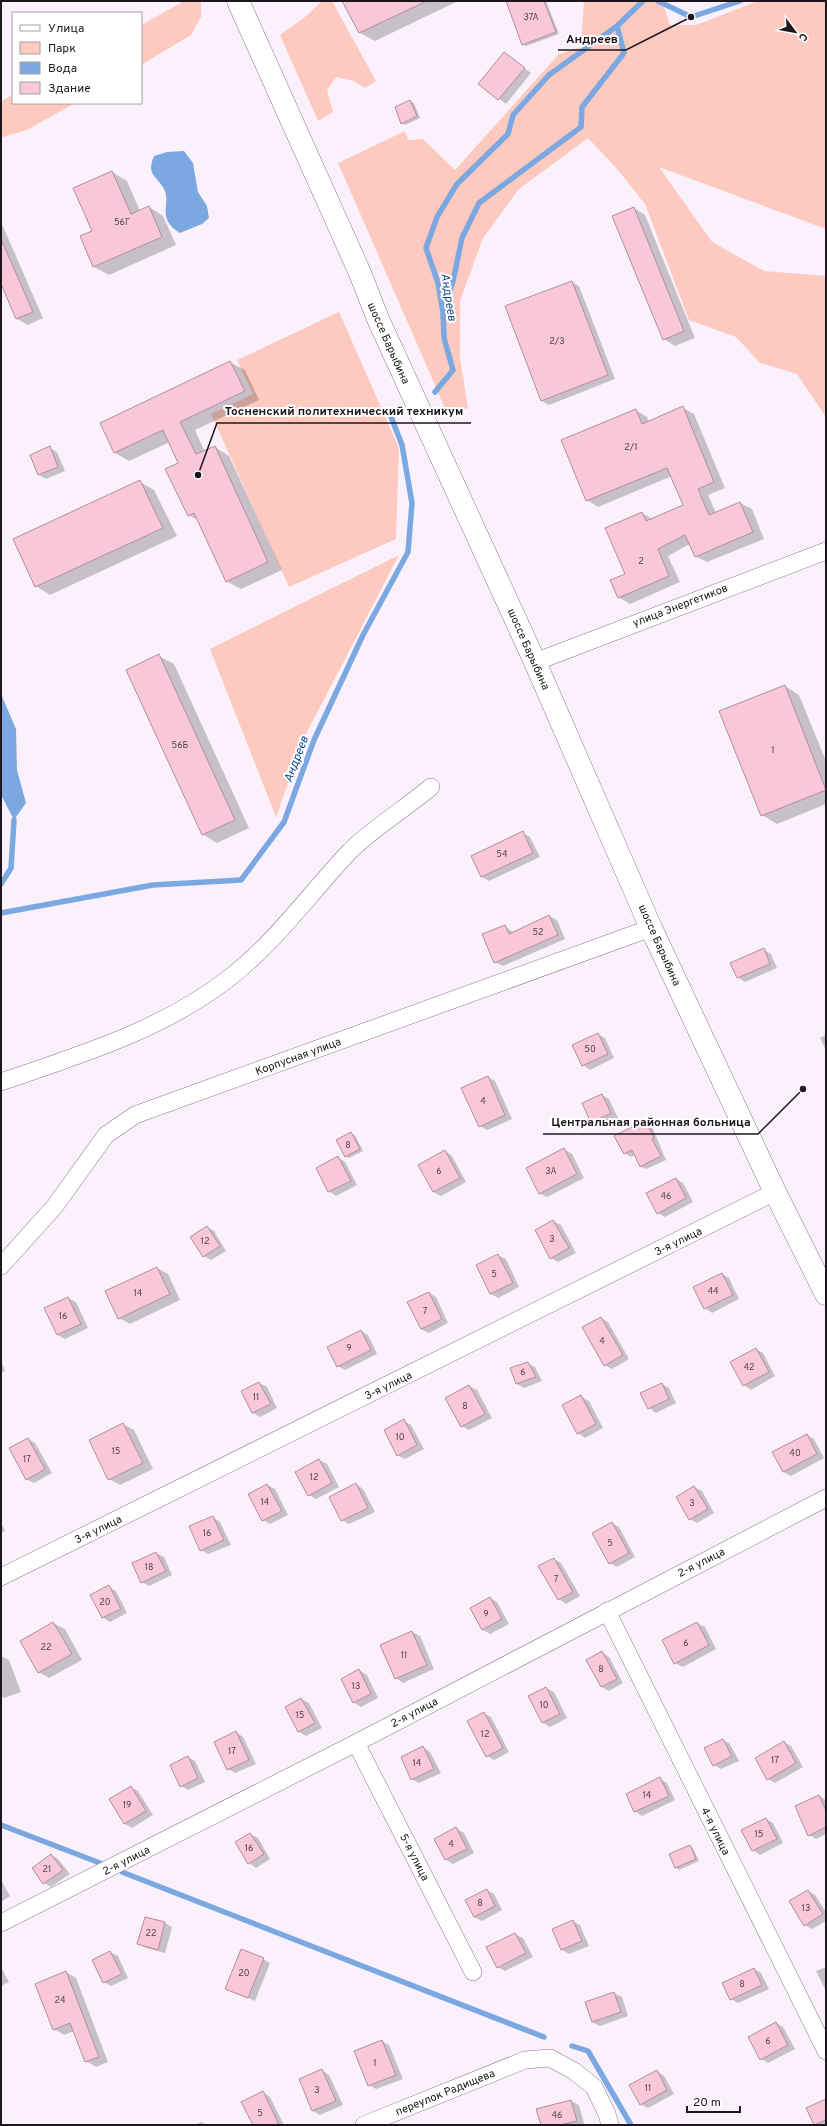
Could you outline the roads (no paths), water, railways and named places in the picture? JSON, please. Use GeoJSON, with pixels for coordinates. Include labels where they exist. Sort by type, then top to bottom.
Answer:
{"type":"FeatureCollection","features":[{"type":"Feature","properties":{"kind":"main road","name":"шоссе Барыбина"},"geometry":{"type":"LineString","coordinates":[[238,1],[384,333],[535,662],[651,928],[775,1192],[826,1294]]}},
{"type":"Feature","properties":{"kind":"street","name":"улица Энергетиков"},"geometry":{"type":"LineString","coordinates":[[535,662],[826,550]]}},
{"type":"Feature","properties":{"kind":"street"},"geometry":{"type":"LineString","coordinates":[[1,1082],[96,1049],[143,1028],[191,1003],[229,979],[272,940],[351,850],[432,787]]}},
{"type":"Feature","properties":{"kind":"street","name":"Корпусная улица"},"geometry":{"type":"LineString","coordinates":[[1,1266],[55,1206],[106,1135],[135,1116],[651,928]]}},
{"type":"Feature","properties":{"kind":"street","name":"3-я улица"},"geometry":{"type":"LineString","coordinates":[[1,1577],[775,1192]]}},
{"type":"Feature","properties":{"kind":"street","name":"2-я улица"},"geometry":{"type":"LineString","coordinates":[[1,1923],[356,1743],[826,1498]]}},
{"type":"Feature","properties":{"kind":"street","name":"4-я улица"},"geometry":{"type":"LineString","coordinates":[[607,1611],[826,2051]]}},
{"type":"Feature","properties":{"kind":"street","name":"5-я улица"},"geometry":{"type":"LineString","coordinates":[[356,1743],[473,1972]]}},
{"type":"Feature","properties":{"kind":"street","name":"переулок Радищева"},"geometry":{"type":"LineString","coordinates":[[364,2125],[525,2060],[550,2058],[574,2071],[594,2087],[607,2114],[610,2125]]}},
{"type":"Feature","properties":{"kind":"water"},"geometry":{"type":"Polygon","coordinates":[[[184,151],[193,163],[198,192],[207,206],[209,218],[202,224],[180,233],[168,222],[166,216],[166,194],[161,184],[153,174],[151,167],[154,156],[167,152],[184,151]]]}},
{"type":"Feature","properties":{"kind":"water"},"geometry":{"type":"Polygon","coordinates":[[[1,694],[16,729],[17,770],[26,803],[14,820],[1,795],[1,694]]]}},
{"type":"Feature","properties":{"kind":"waterway","name":"Андреев"},"geometry":{"type":"LineString","coordinates":[[435,392],[453,370],[444,338],[443,312],[438,283],[426,248],[437,217],[457,184],[508,134],[513,115],[549,75],[617,26],[643,1]]}},
{"type":"Feature","properties":{"kind":"waterway","name":"Андреев"},"geometry":{"type":"LineString","coordinates":[[658,1],[691,17],[740,1]]}},
{"type":"Feature","properties":{"kind":"waterway"},"geometry":{"type":"LineString","coordinates":[[444,310],[453,281],[462,238],[479,203],[581,127],[582,107],[624,53],[617,26]]}},
{"type":"Feature","properties":{"kind":"waterway","name":"Андреев"},"geometry":{"type":"LineString","coordinates":[[1,913],[153,885],[241,880],[284,822],[314,740],[363,635],[408,552],[412,503],[402,445],[390,414],[393,413]]}},
{"type":"Feature","properties":{"kind":"waterway"},"geometry":{"type":"LineString","coordinates":[[1,884],[11,868],[14,820]]}},
{"type":"Feature","properties":{"kind":"waterway"},"geometry":{"type":"LineString","coordinates":[[1,1825],[100,1863]]}},
{"type":"Feature","properties":{"kind":"waterway"},"geometry":{"type":"LineString","coordinates":[[122,1872],[544,2037]]}},
{"type":"Feature","properties":{"kind":"waterway"},"geometry":{"type":"LineString","coordinates":[[572,2046],[588,2051],[631,2125]]}},
{"type":"Feature","properties":{"kind":"place","name":"Андреев"},"geometry":{"type":"Point","coordinates":[691,17]}},
{"type":"Feature","properties":{"kind":"place","name":"Тосненский политехнический техникум"},"geometry":{"type":"Point","coordinates":[198,475]}},
{"type":"Feature","properties":{"kind":"place","name":"Центральная районная больница"},"geometry":{"type":"Point","coordinates":[803,1089]}}]}
